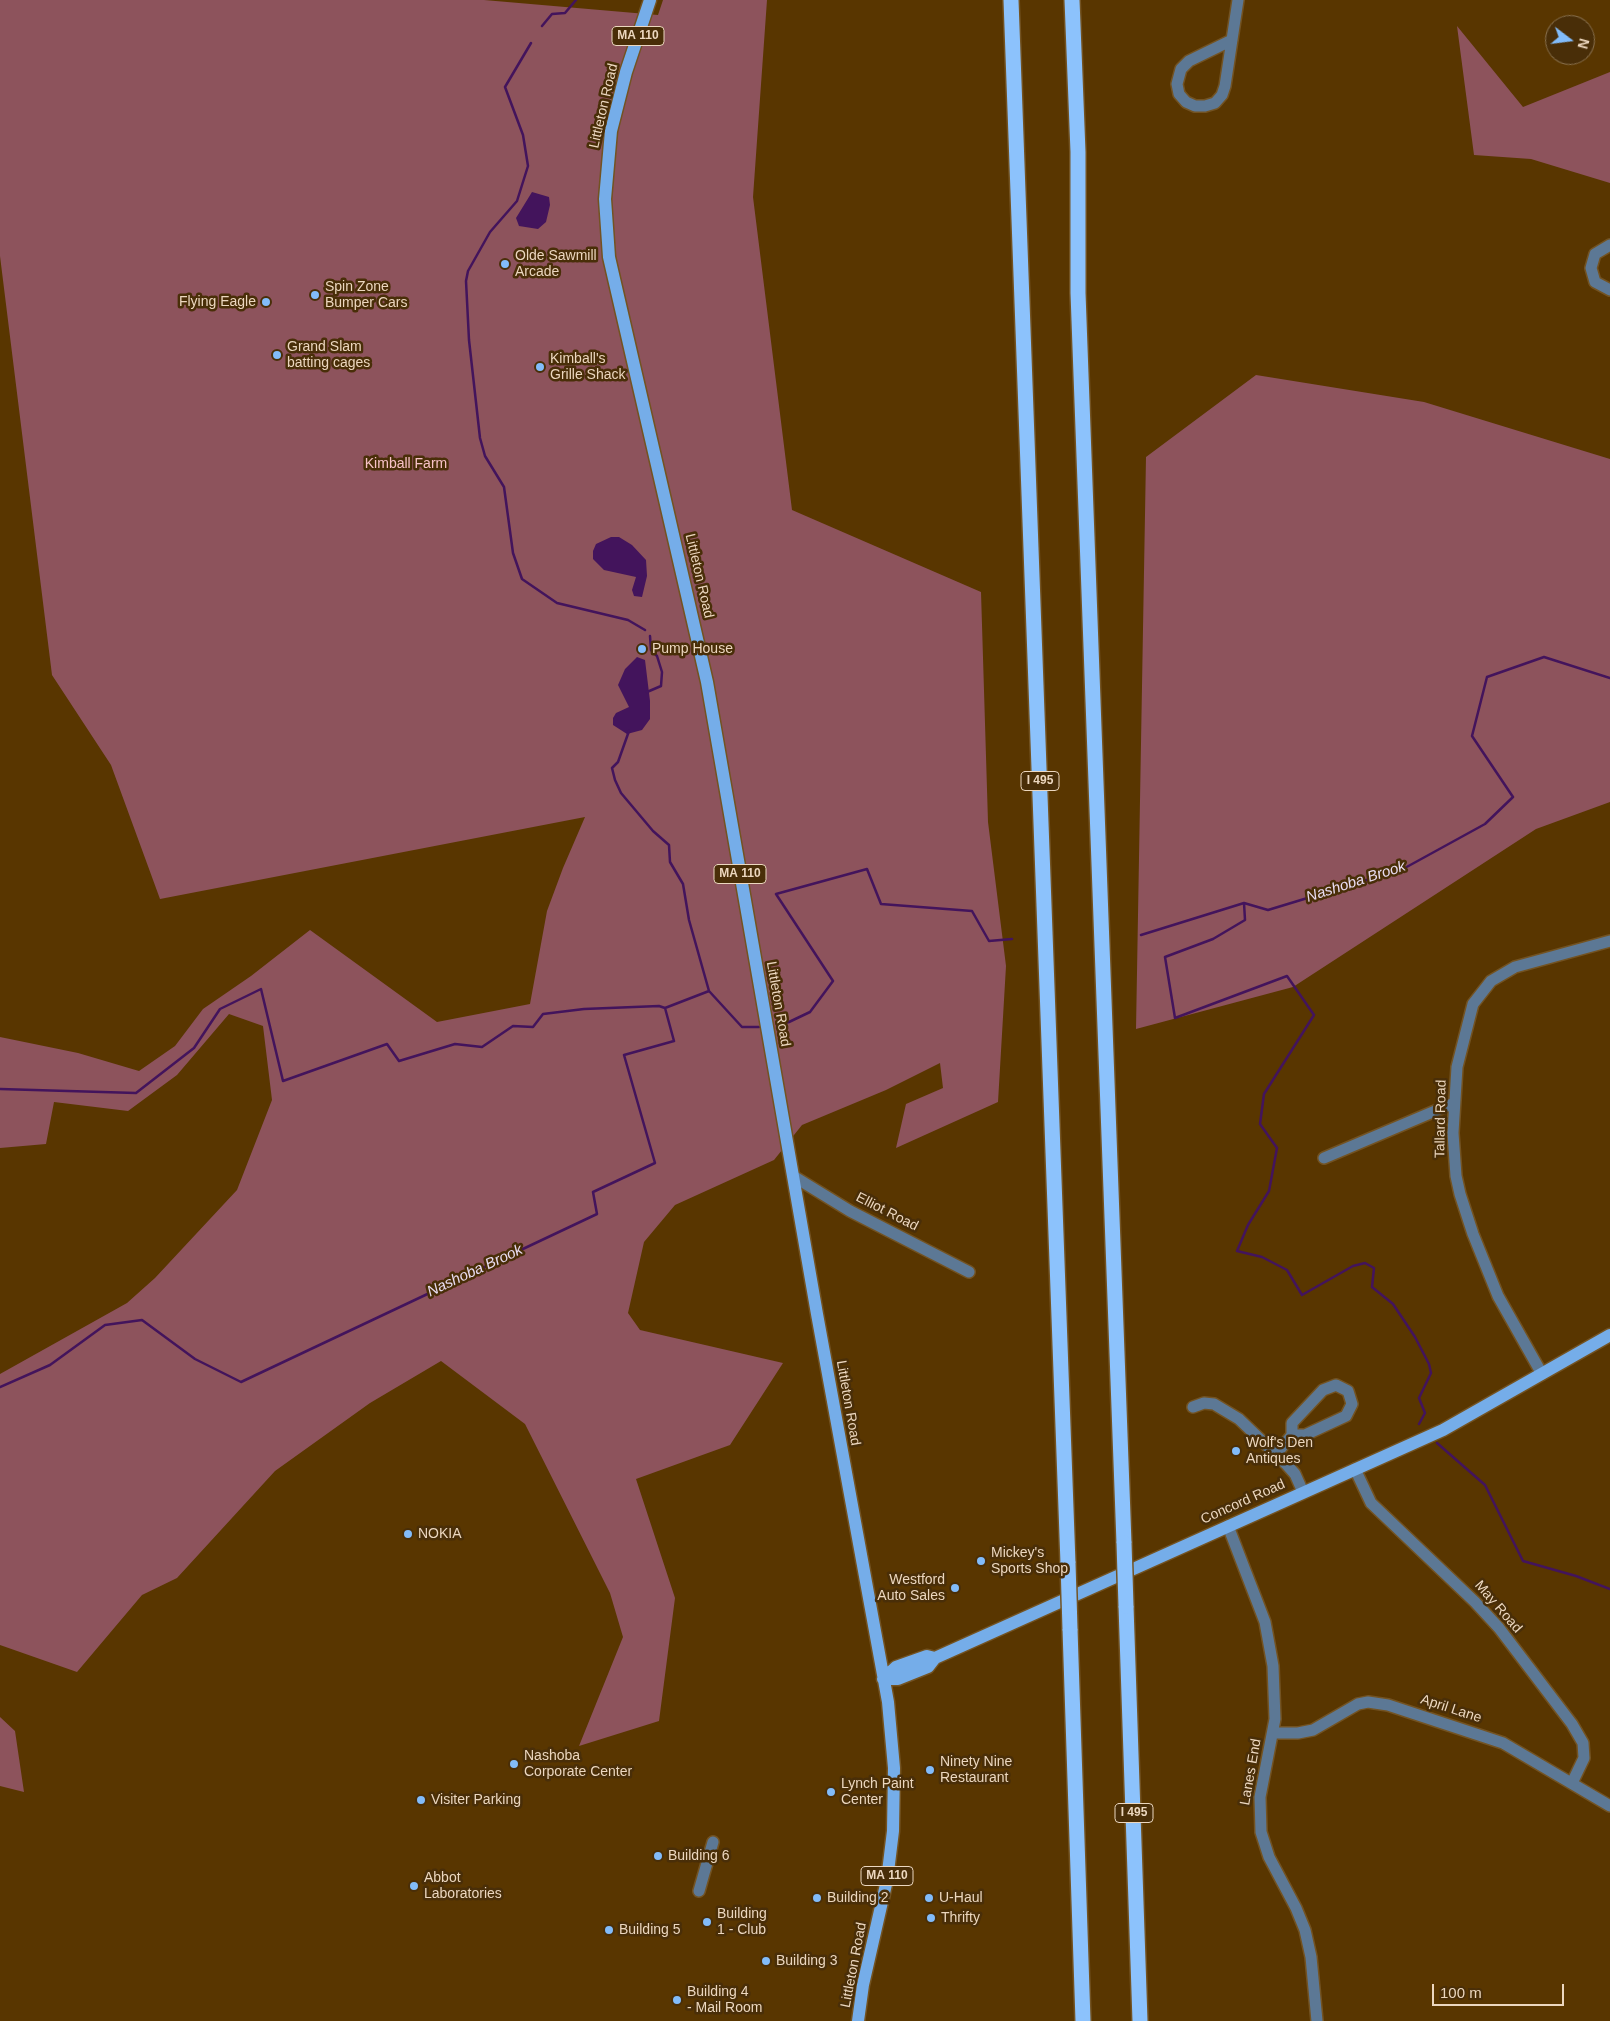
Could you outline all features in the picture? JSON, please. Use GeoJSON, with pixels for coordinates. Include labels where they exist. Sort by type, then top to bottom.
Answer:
{"type":"FeatureCollection","features":[{"type":"Feature","properties":{"kind":"highway","name":"I 495"},"geometry":{"type":"LineString","coordinates":[[1011,0],[1083,2021]]}},
{"type":"Feature","properties":{"kind":"highway","name":"I 495"},"geometry":{"type":"LineString","coordinates":[[1072,0],[1078,152],[1078,293],[1140,2021]]}},
{"type":"Feature","properties":{"kind":"main road","name":"Littleton Road"},"geometry":{"type":"LineString","coordinates":[[650,0],[617,104],[611,131],[605,199],[610,257],[701,654],[888,1702],[894,1768],[893,1831],[887,1880],[863,1985],[858,2021]]}},
{"type":"Feature","properties":{"kind":"main road","name":"Concord Road"},"geometry":{"type":"LineString","coordinates":[[883,1680],[898,1679],[928,1667],[936,1658],[1444,1430],[1610,1335]]}},
{"type":"Feature","properties":{"kind":"street"},"geometry":{"type":"LineString","coordinates":[[1232,40],[1189,61],[1181,68],[1177,84],[1179,94],[1186,102],[1195,106],[1205,106],[1218,99],[1224,90],[1232,40],[1238,0]]}},
{"type":"Feature","properties":{"kind":"street"},"geometry":{"type":"LineString","coordinates":[[1610,246],[1603,248],[1595,254],[1590,268],[1595,282],[1610,290]]}},
{"type":"Feature","properties":{"kind":"street","name":"Tallard Road"},"geometry":{"type":"LineString","coordinates":[[1542,1374],[1498,1296],[1466,1214],[1456,1176],[1454,1103],[1461,1047],[1473,1004],[1484,987],[1498,975],[1515,967],[1610,942]]}},
{"type":"Feature","properties":{"kind":"street"},"geometry":{"type":"LineString","coordinates":[[1324,1158],[1454,1103]]}},
{"type":"Feature","properties":{"kind":"street","name":"Elliot Road"},"geometry":{"type":"LineString","coordinates":[[793,1176],[850,1211],[969,1272]]}},
{"type":"Feature","properties":{"kind":"street"},"geometry":{"type":"LineString","coordinates":[[1276,1453],[1292,1435],[1305,1435],[1346,1416],[1352,1404],[1348,1391],[1336,1385],[1327,1387],[1295,1419],[1291,1427],[1292,1435]]}},
{"type":"Feature","properties":{"kind":"street"},"geometry":{"type":"LineString","coordinates":[[1193,1407],[1209,1403],[1224,1409],[1239,1419],[1276,1453],[1294,1474],[1303,1492]]}},
{"type":"Feature","properties":{"kind":"street","name":"May Road"},"geometry":{"type":"LineString","coordinates":[[1355,1469],[1372,1503],[1475,1602],[1499,1628],[1572,1724],[1583,1743],[1584,1758],[1572,1783]]}},
{"type":"Feature","properties":{"kind":"street","name":"Lanes End"},"geometry":{"type":"LineString","coordinates":[[1228,1526],[1269,1635],[1274,1682],[1273,1733],[1260,1797],[1261,1832],[1269,1857],[1296,1908],[1305,1930],[1311,1957],[1317,2021]]}},
{"type":"Feature","properties":{"kind":"street","name":"April Lane"},"geometry":{"type":"LineString","coordinates":[[1273,1733],[1306,1732],[1351,1707],[1368,1702],[1377,1703],[1492,1738],[1524,1754],[1610,1806]]}},
{"type":"Feature","properties":{"kind":"street"},"geometry":{"type":"LineString","coordinates":[[699,1891],[712,1842]]}},
{"type":"Feature","properties":{"kind":"green space","name":"Kimball Farm"},"geometry":{"type":"Polygon","coordinates":[[[0,0],[484,0],[658,15],[663,0],[767,0],[753,197],[792,510],[981,592],[988,822],[1006,966],[998,1102],[896,1148],[906,1104],[943,1088],[940,1063],[886,1090],[802,1125],[774,1160],[675,1205],[644,1242],[628,1313],[640,1330],[783,1363],[730,1445],[636,1479],[675,1598],[659,1721],[579,1746],[623,1637],[610,1593],[525,1424],[441,1361],[370,1403],[275,1471],[177,1578],[142,1595],[77,1672],[0,1645],[0,1374],[127,1303],[155,1278],[237,1190],[272,1100],[263,1026],[229,1014],[177,1075],[128,1111],[54,1102],[46,1144],[0,1148],[0,1037],[78,1053],[139,1071],[175,1046],[203,1009],[251,976],[310,930],[437,1022],[530,1004],[547,911],[585,817],[160,899],[111,765],[52,675],[0,256],[0,0]]]}},
{"type":"Feature","properties":{"kind":"green space"},"geometry":{"type":"Polygon","coordinates":[[[1457,26],[1523,107],[1610,72],[1610,183],[1531,159],[1474,155],[1457,26]]]}},
{"type":"Feature","properties":{"kind":"green space"},"geometry":{"type":"Polygon","coordinates":[[[1256,375],[1424,402],[1610,459],[1610,802],[1536,829],[1293,987],[1136,1029],[1146,457],[1256,375]]]}},
{"type":"Feature","properties":{"kind":"green space"},"geometry":{"type":"Polygon","coordinates":[[[0,1717],[15,1731],[24,1792],[0,1786],[0,1717]]]}},
{"type":"Feature","properties":{"kind":"shaded area"},"geometry":{"type":"Polygon","coordinates":[[[532,192],[549,197],[550,205],[546,222],[538,229],[519,226],[516,218],[532,192]]]}},
{"type":"Feature","properties":{"kind":"shaded area"},"geometry":{"type":"Polygon","coordinates":[[[611,537],[619,537],[632,545],[646,560],[647,576],[642,597],[634,596],[632,590],[636,577],[604,570],[593,559],[593,551],[596,544],[611,537]]]}},
{"type":"Feature","properties":{"kind":"shaded area"},"geometry":{"type":"Polygon","coordinates":[[[637,657],[645,660],[650,701],[650,719],[642,730],[627,734],[613,725],[613,718],[616,713],[629,707],[618,685],[625,669],[637,657]]]}},
{"type":"Feature","properties":{"kind":"waterway"},"geometry":{"type":"LineString","coordinates":[[542,26],[552,14],[565,13],[576,0]]}},
{"type":"Feature","properties":{"kind":"waterway"},"geometry":{"type":"LineString","coordinates":[[531,43],[505,87],[523,135],[528,166],[517,201],[490,232],[468,271],[466,281],[469,340],[480,438],[485,456],[504,487],[513,553],[522,579],[557,603],[628,620],[645,630]]}},
{"type":"Feature","properties":{"kind":"waterway"},"geometry":{"type":"LineString","coordinates":[[647,692],[661,686],[662,672],[657,656],[651,650],[650,636]]}},
{"type":"Feature","properties":{"kind":"waterway","name":"Nashoba Brook"},"geometry":{"type":"LineString","coordinates":[[1141,935],[1244,903],[1268,910],[1403,869],[1485,824],[1513,797],[1472,736],[1487,677],[1544,657],[1610,678]]}},
{"type":"Feature","properties":{"kind":"waterway"},"geometry":{"type":"LineString","coordinates":[[629,731],[618,762],[612,768],[615,780],[621,793],[653,831],[669,845],[670,862],[683,884],[689,920],[709,991]]}},
{"type":"Feature","properties":{"kind":"waterway","name":"Nashoba Brook"},"geometry":{"type":"LineString","coordinates":[[777,1025],[789,1022],[810,1012],[833,981],[776,894],[867,869],[881,904],[972,911],[989,941],[1012,939]]}},
{"type":"Feature","properties":{"kind":"waterway"},"geometry":{"type":"LineString","coordinates":[[1244,903],[1245,920],[1213,939],[1165,957],[1175,1018],[1287,976],[1314,1015],[1264,1094],[1260,1124],[1277,1148],[1269,1191],[1248,1225],[1237,1251],[1262,1257],[1287,1270],[1302,1295],[1353,1266],[1365,1263],[1374,1268],[1372,1287],[1393,1304],[1415,1337],[1429,1364],[1431,1373],[1419,1398],[1425,1413],[1419,1424]]}},
{"type":"Feature","properties":{"kind":"waterway"},"geometry":{"type":"LineString","coordinates":[[0,1089],[136,1093],[194,1048],[220,1009],[261,989],[283,1081],[387,1044],[399,1061],[455,1044],[482,1047],[513,1026],[533,1027],[543,1014],[584,1009],[659,1006],[665,1008]]}},
{"type":"Feature","properties":{"kind":"waterway","name":"Nashoba Brook"},"geometry":{"type":"LineString","coordinates":[[0,1387],[50,1365],[105,1325],[142,1320],[195,1359],[241,1382],[597,1214],[593,1192],[655,1163],[624,1055],[674,1041],[665,1008],[709,991],[742,1027],[759,1027]]}},
{"type":"Feature","properties":{"kind":"waterway"},"geometry":{"type":"LineString","coordinates":[[1437,1443],[1485,1485],[1523,1561],[1576,1576],[1610,1589]]}},
{"type":"Feature","properties":{"kind":"place","name":"Olde Sawmill Arcade"},"geometry":{"type":"Point","coordinates":[505,264]}},
{"type":"Feature","properties":{"kind":"place","name":"Spin Zone Bumper Cars"},"geometry":{"type":"Point","coordinates":[315,295]}},
{"type":"Feature","properties":{"kind":"place","name":"Flying Eagle"},"geometry":{"type":"Point","coordinates":[266,302]}},
{"type":"Feature","properties":{"kind":"place","name":"Grand Slam batting cages"},"geometry":{"type":"Point","coordinates":[277,355]}},
{"type":"Feature","properties":{"kind":"place","name":"Kimball's Grille Shack"},"geometry":{"type":"Point","coordinates":[540,367]}},
{"type":"Feature","properties":{"kind":"place","name":"Pump House"},"geometry":{"type":"Point","coordinates":[642,649]}},
{"type":"Feature","properties":{"kind":"place","name":"Wolf's Den Antiques"},"geometry":{"type":"Point","coordinates":[1236,1451]}},
{"type":"Feature","properties":{"kind":"place","name":"NOKIA"},"geometry":{"type":"Point","coordinates":[408,1534]}},
{"type":"Feature","properties":{"kind":"place","name":"Mickey's Sports Shop"},"geometry":{"type":"Point","coordinates":[981,1561]}},
{"type":"Feature","properties":{"kind":"place","name":"Westford Auto Sales"},"geometry":{"type":"Point","coordinates":[955,1588]}},
{"type":"Feature","properties":{"kind":"place","name":"Nashoba Corporate Center"},"geometry":{"type":"Point","coordinates":[514,1764]}},
{"type":"Feature","properties":{"kind":"place","name":"Ninety Nine Restaurant"},"geometry":{"type":"Point","coordinates":[930,1770]}},
{"type":"Feature","properties":{"kind":"place","name":"Lynch Paint Center"},"geometry":{"type":"Point","coordinates":[831,1792]}},
{"type":"Feature","properties":{"kind":"place","name":"Visiter Parking"},"geometry":{"type":"Point","coordinates":[421,1800]}},
{"type":"Feature","properties":{"kind":"place","name":"Building 6"},"geometry":{"type":"Point","coordinates":[658,1856]}},
{"type":"Feature","properties":{"kind":"place","name":"Abbot Laboratories"},"geometry":{"type":"Point","coordinates":[414,1886]}},
{"type":"Feature","properties":{"kind":"place","name":"Building 2"},"geometry":{"type":"Point","coordinates":[817,1898]}},
{"type":"Feature","properties":{"kind":"place","name":"U-Haul"},"geometry":{"type":"Point","coordinates":[929,1898]}},
{"type":"Feature","properties":{"kind":"place","name":"Thrifty"},"geometry":{"type":"Point","coordinates":[931,1918]}},
{"type":"Feature","properties":{"kind":"place","name":"Building 1 - Club"},"geometry":{"type":"Point","coordinates":[707,1922]}},
{"type":"Feature","properties":{"kind":"place","name":"Building 5"},"geometry":{"type":"Point","coordinates":[609,1930]}},
{"type":"Feature","properties":{"kind":"place","name":"Building 3"},"geometry":{"type":"Point","coordinates":[766,1961]}},
{"type":"Feature","properties":{"kind":"place","name":"Building 4 - Mail Room"},"geometry":{"type":"Point","coordinates":[677,2000]}}]}
